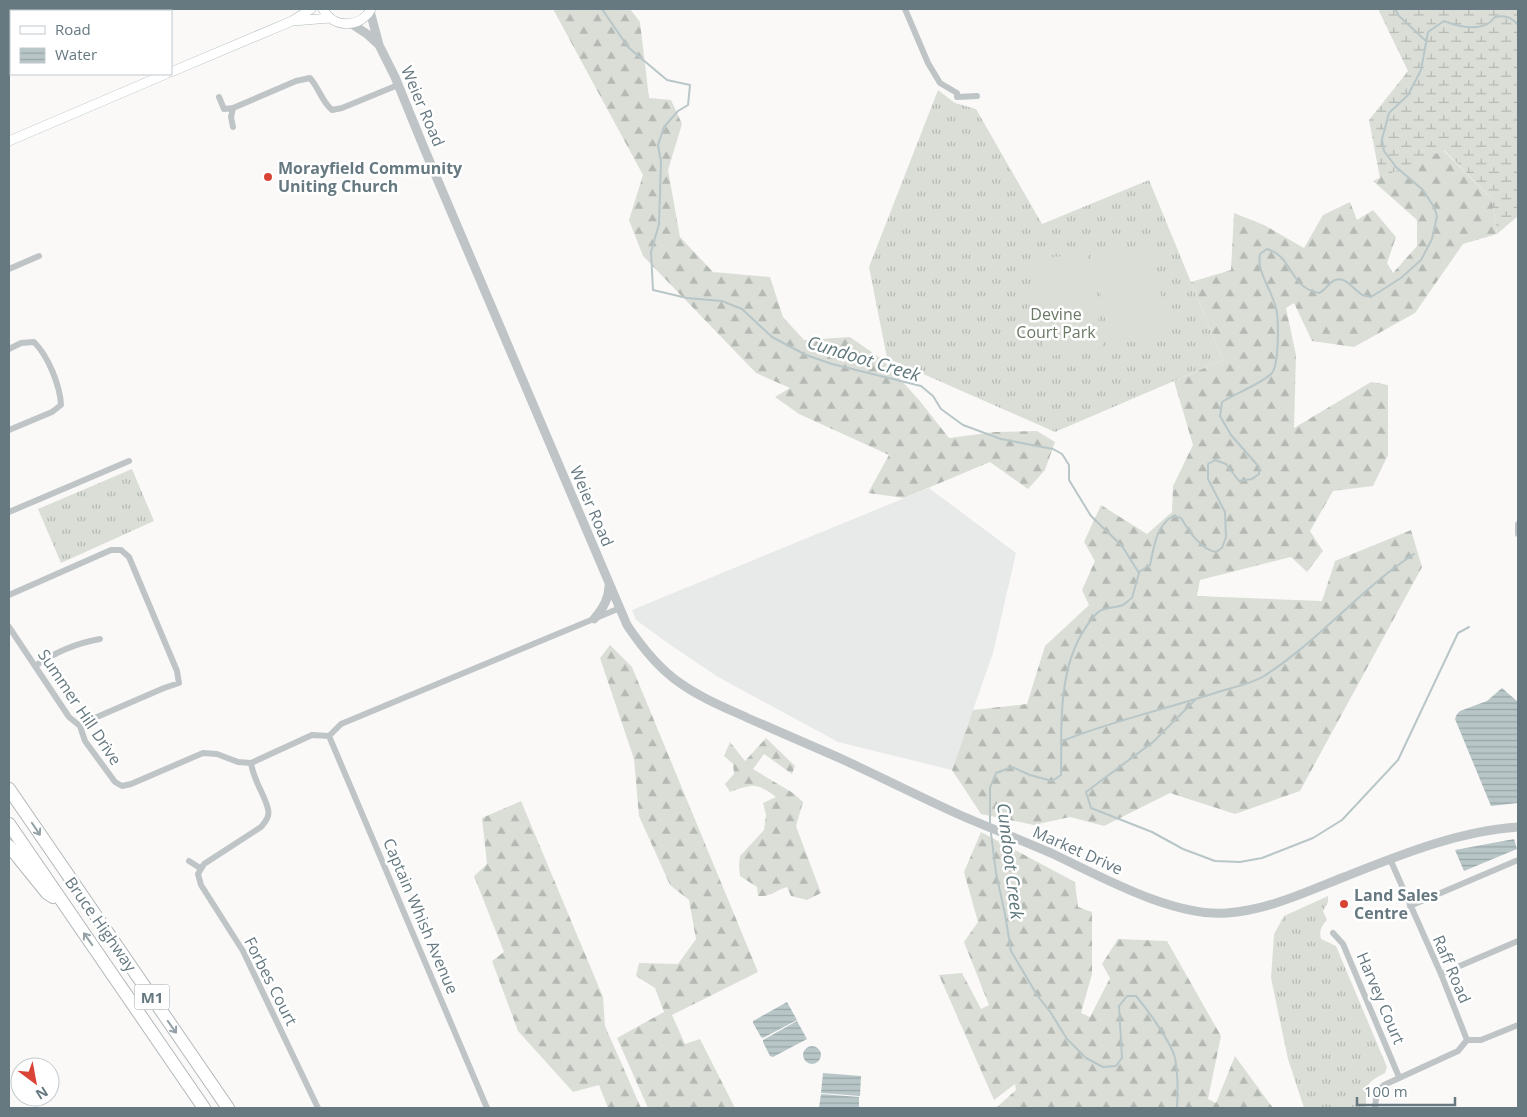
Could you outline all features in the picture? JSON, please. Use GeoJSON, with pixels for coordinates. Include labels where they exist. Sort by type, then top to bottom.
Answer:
{"type":"FeatureCollection","features":[{"type":"Feature","properties":{"kind":"highway","name":"Bruce Highway"},"geometry":{"type":"LineString","coordinates":[[9,789],[228,1108]]}},
{"type":"Feature","properties":{"kind":"highway","name":"Bruce Highway"},"geometry":{"type":"LineString","coordinates":[[9,824],[204,1108]]}},
{"type":"Feature","properties":{"kind":"highway"},"geometry":{"type":"LineString","coordinates":[[9,846],[47,893],[62,901]]}},
{"type":"Feature","properties":{"kind":"main road"},"geometry":{"type":"LineString","coordinates":[[172,72],[292,21],[310,9]]}},
{"type":"Feature","properties":{"kind":"main road"},"geometry":{"type":"LineString","coordinates":[[323,9],[330,18]]}},
{"type":"Feature","properties":{"kind":"main road"},"geometry":{"type":"LineString","coordinates":[[292,21],[330,18],[344,24],[352,24],[366,17],[371,10]]}},
{"type":"Feature","properties":{"kind":"main road"},"geometry":{"type":"LineString","coordinates":[[9,141],[164,75]]}},
{"type":"Feature","properties":{"kind":"street"},"geometry":{"type":"LineString","coordinates":[[905,9],[928,62],[940,83],[957,93],[958,97],[977,96]]}},
{"type":"Feature","properties":{"kind":"street","name":"Weier Road"},"geometry":{"type":"LineString","coordinates":[[371,10],[380,45],[620,608]]}},
{"type":"Feature","properties":{"kind":"street","name":"Weier Road"},"geometry":{"type":"LineString","coordinates":[[352,24],[380,45]]}},
{"type":"Feature","properties":{"kind":"street"},"geometry":{"type":"LineString","coordinates":[[219,97],[224,109],[233,108],[296,80],[310,78],[317,85],[326,106],[332,110],[342,108],[398,85]]}},
{"type":"Feature","properties":{"kind":"street"},"geometry":{"type":"LineString","coordinates":[[233,108],[231,117],[233,127]]}},
{"type":"Feature","properties":{"kind":"street"},"geometry":{"type":"LineString","coordinates":[[9,269],[40,256]]}},
{"type":"Feature","properties":{"kind":"street"},"geometry":{"type":"LineString","coordinates":[[9,349],[21,344],[34,342],[42,350],[60,393],[61,405],[52,412],[9,430]]}},
{"type":"Feature","properties":{"kind":"street"},"geometry":{"type":"LineString","coordinates":[[9,512],[129,461]]}},
{"type":"Feature","properties":{"kind":"street"},"geometry":{"type":"LineString","coordinates":[[1518,524],[1518,534]]}},
{"type":"Feature","properties":{"kind":"street"},"geometry":{"type":"LineString","coordinates":[[9,595],[111,550],[121,550],[129,557],[177,670],[179,683],[90,720],[80,726]]}},
{"type":"Feature","properties":{"kind":"street"},"geometry":{"type":"LineString","coordinates":[[594,618],[606,602],[609,583]]}},
{"type":"Feature","properties":{"kind":"street"},"geometry":{"type":"LineString","coordinates":[[189,861],[200,868],[261,827],[267,820],[268,810],[252,775],[250,763],[312,735],[329,736],[341,724],[620,608]]}},
{"type":"Feature","properties":{"kind":"street","name":"Market Drive"},"geometry":{"type":"LineString","coordinates":[[620,608],[627,625],[652,658],[679,682],[714,703],[1094,874],[1152,899],[1193,910],[1225,913],[1261,908],[1390,859],[1441,842],[1498,828],[1518,826]]}},
{"type":"Feature","properties":{"kind":"street","name":"Summer Hill Drive"},"geometry":{"type":"LineString","coordinates":[[9,627],[68,717],[80,726],[85,742],[115,782],[122,786],[131,784],[203,753],[217,754],[238,762],[250,763]]}},
{"type":"Feature","properties":{"kind":"street"},"geometry":{"type":"LineString","coordinates":[[35,666],[47,658],[71,648],[87,642],[100,640]]}},
{"type":"Feature","properties":{"kind":"street","name":"Captain Whish Avenue"},"geometry":{"type":"LineString","coordinates":[[329,736],[487,1108]]}},
{"type":"Feature","properties":{"kind":"street","name":"Raff Road"},"geometry":{"type":"LineString","coordinates":[[1390,859],[1441,974],[1467,1040]]}},
{"type":"Feature","properties":{"kind":"street"},"geometry":{"type":"LineString","coordinates":[[1410,906],[1518,860]]}},
{"type":"Feature","properties":{"kind":"street","name":"Forbes Court"},"geometry":{"type":"LineString","coordinates":[[200,868],[198,874],[201,885],[243,951],[318,1108]]}},
{"type":"Feature","properties":{"kind":"street","name":"Harvey Court"},"geometry":{"type":"LineString","coordinates":[[1333,933],[1343,944],[1399,1077]]}},
{"type":"Feature","properties":{"kind":"street"},"geometry":{"type":"LineString","coordinates":[[1441,974],[1518,941]]}},
{"type":"Feature","properties":{"kind":"street"},"geometry":{"type":"LineString","coordinates":[[1375,1108],[1378,1090],[1399,1077],[1458,1051],[1467,1040],[1481,1040],[1518,1025]]}},
{"type":"Feature","properties":{"kind":"shaded area"},"geometry":{"type":"Polygon","coordinates":[[[929,488],[1016,553],[993,653],[952,770],[838,742],[718,677],[636,620],[632,610],[929,488]]]}},
{"type":"Feature","properties":{"kind":"green space"},"geometry":{"type":"Polygon","coordinates":[[[553,9],[630,9],[640,22],[649,98],[671,100],[682,124],[668,170],[680,237],[713,272],[770,277],[783,317],[804,340],[850,337],[883,360],[919,400],[949,438],[995,432],[1037,431],[1055,442],[1045,470],[1028,489],[990,462],[904,498],[868,493],[889,455],[799,414],[775,397],[790,388],[756,373],[643,256],[629,220],[643,175],[553,9]]]}},
{"type":"Feature","properties":{"kind":"green space"},"geometry":{"type":"Polygon","coordinates":[[[1378,9],[1518,9],[1518,216],[1497,234],[1492,199],[1444,150],[1380,178],[1369,120],[1408,71],[1378,9]]]}},
{"type":"Feature","properties":{"kind":"green space","name":"Devine Court Park"},"geometry":{"type":"Polygon","coordinates":[[[938,90],[955,103],[976,109],[1042,224],[1149,180],[1223,360],[1055,432],[887,358],[869,267],[938,90]]]}},
{"type":"Feature","properties":{"kind":"green space"},"geometry":{"type":"Polygon","coordinates":[[[1443,150],[1492,199],[1497,234],[1463,244],[1415,313],[1354,347],[1312,341],[1294,303],[1286,308],[1296,355],[1294,428],[1371,382],[1388,385],[1388,455],[1373,486],[1333,491],[1310,531],[1323,551],[1307,572],[1291,557],[1200,580],[1197,596],[1322,601],[1335,561],[1411,530],[1422,567],[1300,791],[1235,814],[1170,793],[1104,826],[1070,817],[1034,825],[981,814],[952,770],[973,710],[1027,704],[1045,646],[1089,605],[1082,590],[1095,561],[1084,542],[1101,505],[1147,534],[1172,512],[1173,486],[1193,445],[1174,381],[1223,360],[1191,282],[1231,270],[1234,213],[1264,225],[1304,248],[1323,215],[1350,202],[1357,220],[1373,210],[1396,237],[1387,263],[1393,273],[1417,246],[1417,220],[1373,181],[1443,150]]]}},
{"type":"Feature","properties":{"kind":"green space"},"geometry":{"type":"Polygon","coordinates":[[[1152,244],[1168,335],[1110,345],[1093,252],[1152,244]]]}},
{"type":"Feature","properties":{"kind":"green space"},"geometry":{"type":"Polygon","coordinates":[[[1087,253],[1103,346],[1045,357],[1029,260],[1087,253]]]}},
{"type":"Feature","properties":{"kind":"green space"},"geometry":{"type":"Polygon","coordinates":[[[132,469],[154,521],[61,563],[38,509],[132,469]]]}},
{"type":"Feature","properties":{"kind":"green space"},"geometry":{"type":"Polygon","coordinates":[[[610,645],[632,667],[758,972],[672,1015],[685,1044],[700,1039],[735,1108],[648,1108],[617,1038],[664,1012],[655,988],[636,976],[639,963],[678,964],[696,939],[689,900],[670,885],[639,816],[634,759],[600,658],[610,645]]]}},
{"type":"Feature","properties":{"kind":"green space"},"geometry":{"type":"Polygon","coordinates":[[[766,738],[795,766],[792,774],[764,754],[753,769],[793,793],[803,802],[796,826],[821,893],[807,900],[791,896],[787,887],[771,894],[758,896],[757,887],[740,876],[740,856],[764,830],[766,815],[763,803],[776,797],[754,786],[730,792],[725,784],[734,774],[733,764],[724,756],[730,742],[745,761],[766,738]]]}},
{"type":"Feature","properties":{"kind":"green space"},"geometry":{"type":"Polygon","coordinates":[[[521,801],[603,997],[605,1026],[641,1108],[608,1108],[599,1085],[573,1092],[518,1031],[492,961],[504,952],[474,876],[487,864],[482,818],[521,801]]]}},
{"type":"Feature","properties":{"kind":"green space"},"geometry":{"type":"Polygon","coordinates":[[[981,832],[1075,882],[1078,907],[1092,912],[1092,974],[1081,1013],[1090,1017],[1110,978],[1102,964],[1118,939],[1167,941],[1221,1036],[1208,1099],[1216,1103],[1235,1056],[1273,1108],[996,1108],[1016,1090],[1015,1084],[994,1100],[939,975],[962,973],[981,1009],[989,1005],[964,942],[978,922],[964,872],[981,832]]]}},
{"type":"Feature","properties":{"kind":"green space"},"geometry":{"type":"Polygon","coordinates":[[[1328,896],[1328,902],[1323,911],[1327,920],[1321,929],[1321,939],[1336,946],[1387,1067],[1385,1073],[1368,1086],[1366,1108],[1304,1108],[1288,1059],[1271,978],[1274,934],[1284,916],[1328,896]]]}},
{"type":"Feature","properties":{"kind":"water"},"geometry":{"type":"Polygon","coordinates":[[[1502,688],[1518,702],[1518,803],[1491,806],[1455,719],[1460,711],[1487,701],[1502,688]]]}},
{"type":"Feature","properties":{"kind":"water"},"geometry":{"type":"Polygon","coordinates":[[[1514,839],[1517,849],[1464,871],[1455,850],[1514,839]]]}},
{"type":"Feature","properties":{"kind":"water"},"geometry":{"type":"Polygon","coordinates":[[[787,1002],[797,1020],[763,1038],[761,1037],[753,1021],[787,1002]]]}},
{"type":"Feature","properties":{"kind":"water"},"geometry":{"type":"Polygon","coordinates":[[[797,1021],[807,1039],[773,1057],[770,1056],[763,1040],[797,1021]]]}},
{"type":"Feature","properties":{"kind":"water"},"geometry":{"type":"Polygon","coordinates":[[[808,1046],[816,1046],[821,1051],[819,1062],[808,1064],[803,1059],[803,1051],[808,1046]]]}},
{"type":"Feature","properties":{"kind":"water"},"geometry":{"type":"Polygon","coordinates":[[[823,1073],[861,1076],[860,1096],[821,1093],[823,1073]]]}},
{"type":"Feature","properties":{"kind":"water"},"geometry":{"type":"Polygon","coordinates":[[[821,1094],[859,1097],[859,1108],[819,1108],[821,1094]]]}},
{"type":"Feature","properties":{"kind":"waterway","name":"Cundoot Creek"},"geometry":{"type":"LineString","coordinates":[[602,9],[628,47],[636,54],[667,80],[690,85],[688,105],[678,111],[664,127],[658,145],[661,162],[659,224],[651,252],[653,290],[687,298],[722,301],[742,309],[772,337],[806,355],[832,364],[921,386],[933,396],[941,409],[963,425],[1001,439],[1053,449],[1062,454],[1069,465],[1069,480],[1091,516],[1122,546],[1139,573],[1132,598],[1123,605],[1097,613],[1084,630],[1074,649],[1064,690],[1061,775],[1052,781],[1030,775],[1012,767],[996,773],[990,788],[990,825]]}},
{"type":"Feature","properties":{"kind":"waterway"},"geometry":{"type":"LineString","coordinates":[[1395,9],[1399,16],[1426,41]]}},
{"type":"Feature","properties":{"kind":"waterway"},"geometry":{"type":"LineString","coordinates":[[1139,572],[1150,565],[1159,531],[1167,520],[1173,516],[1181,518],[1196,539],[1205,547],[1216,552],[1222,548],[1226,537],[1225,512],[1208,479],[1208,464],[1215,460],[1226,464],[1239,481],[1252,479],[1259,474],[1259,467],[1231,435],[1220,416],[1222,402],[1268,377],[1272,373],[1276,361],[1278,342],[1277,314],[1274,301],[1261,269],[1260,254],[1267,249],[1276,253],[1282,258],[1302,285],[1309,290],[1319,293],[1333,281],[1339,279],[1347,282],[1363,295],[1371,297],[1401,278],[1421,260],[1432,239],[1437,216],[1434,207],[1423,190],[1396,167],[1384,151],[1382,139],[1389,113],[1408,95],[1421,70],[1428,32],[1444,21],[1464,27],[1478,27],[1490,22],[1495,17],[1502,16],[1511,18],[1518,25]]}},
{"type":"Feature","properties":{"kind":"waterway"},"geometry":{"type":"LineString","coordinates":[[1062,741],[1100,727],[1259,679],[1303,647],[1376,583],[1414,554]]}},
{"type":"Feature","properties":{"kind":"waterway"},"geometry":{"type":"LineString","coordinates":[[1196,699],[1153,742],[1086,792],[1091,808],[1152,832],[1183,849],[1215,861],[1240,862],[1262,858],[1313,838],[1342,820],[1398,760],[1458,633],[1469,627]]}},
{"type":"Feature","properties":{"kind":"waterway","name":"Cundoot Creek"},"geometry":{"type":"LineString","coordinates":[[991,833],[996,873],[1011,951],[1037,995],[1067,1039],[1086,1058],[1103,1067],[1116,1066],[1122,1058],[1119,1006],[1127,996],[1136,996],[1158,1026],[1173,1051],[1178,1089],[1177,1108]]}},
{"type":"Feature","properties":{"kind":"place","name":"Morayfield Community Uniting Church"},"geometry":{"type":"Point","coordinates":[268,177]}},
{"type":"Feature","properties":{"kind":"place","name":"Land Sales Centre"},"geometry":{"type":"Point","coordinates":[1344,904]}}]}
